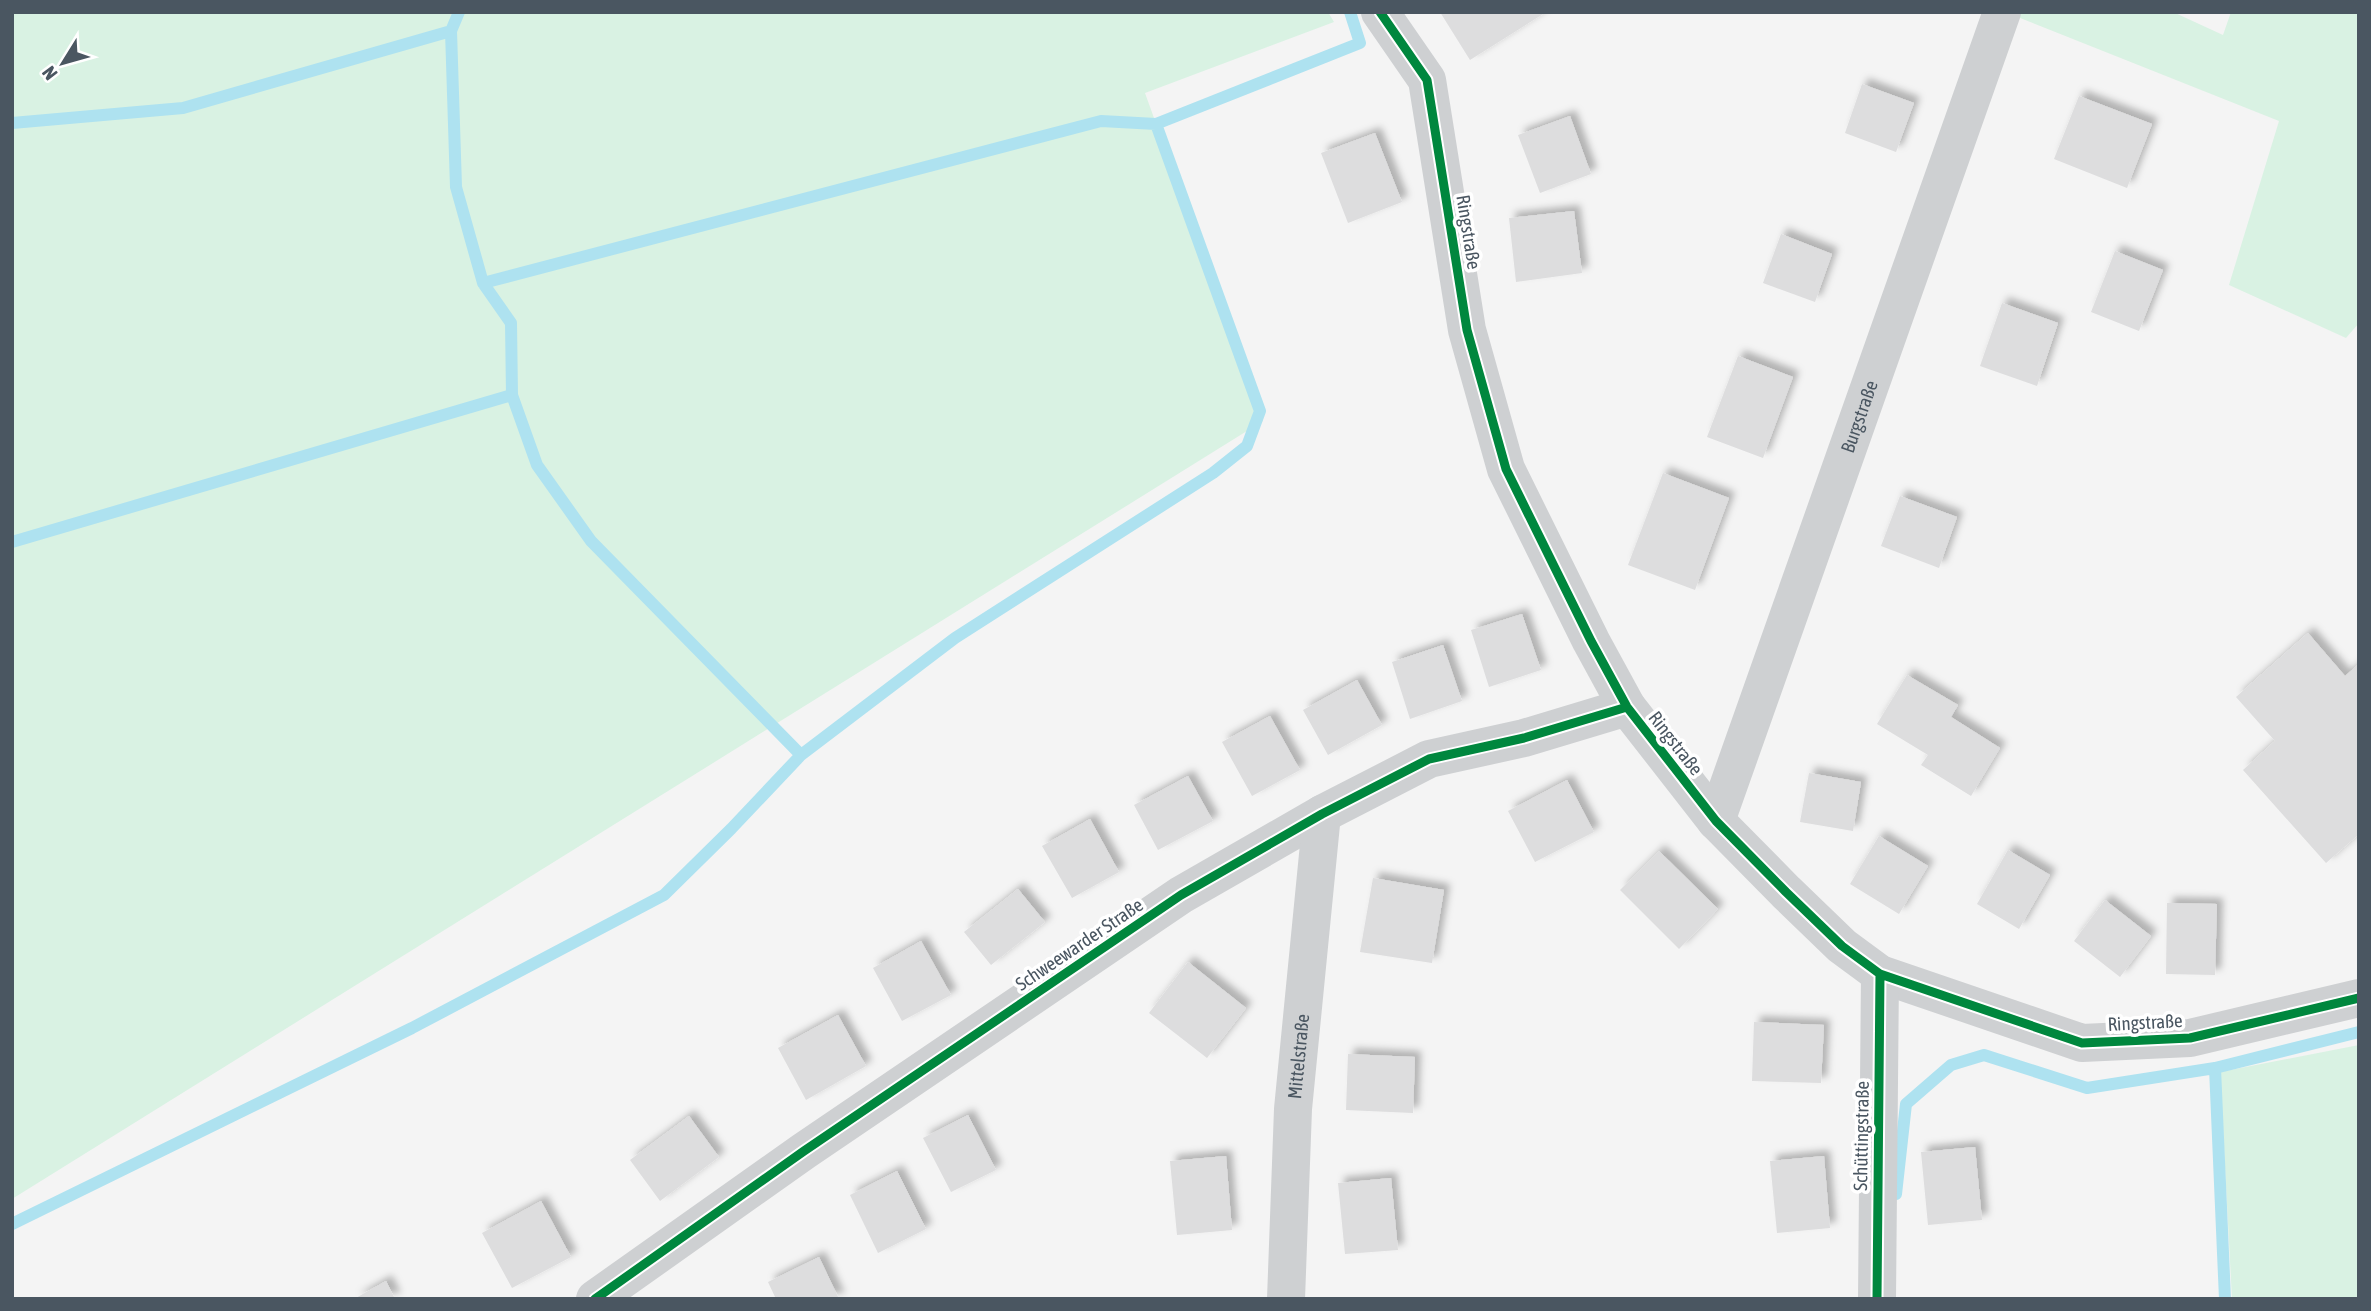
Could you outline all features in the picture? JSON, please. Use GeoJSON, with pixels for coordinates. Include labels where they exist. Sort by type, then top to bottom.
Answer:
{"type":"FeatureCollection","features":[{"type":"Feature","properties":{"kind":"street","name":"Ringstraße"},"geometry":{"type":"LineString","coordinates":[[1380,12],[1427,80],[1467,330],[1506,469],[1591,641],[1627,707],[1716,821],[1842,946],[1880,974],[2082,1043],[2190,1038],[2359,998]]}},
{"type":"Feature","properties":{"kind":"street","name":"Burgstraße"},"geometry":{"type":"LineString","coordinates":[[1716,821],[2002,12]]}},
{"type":"Feature","properties":{"kind":"street","name":"Schweewarder Straße"},"geometry":{"type":"LineString","coordinates":[[604,1297],[804,1151],[1181,895],[1322,814],[1429,759],[1524,738],[1627,707]]}},
{"type":"Feature","properties":{"kind":"street","name":"Mittelstraße"},"geometry":{"type":"LineString","coordinates":[[1286,1299],[1293,1109],[1322,814]]}},
{"type":"Feature","properties":{"kind":"street","name":"Schüttingstraße"},"geometry":{"type":"LineString","coordinates":[[1877,1299],[1880,974]]}},
{"type":"Feature","properties":{"kind":"green space"},"geometry":{"type":"Polygon","coordinates":[[[12,12],[1328,12],[1334,22],[1145,93],[1263,421],[12,1199],[12,12]]]}},
{"type":"Feature","properties":{"kind":"green space"},"geometry":{"type":"Polygon","coordinates":[[[2005,12],[2173,12],[2223,35],[2231,12],[2359,12],[2359,323],[2346,338],[2229,285],[2279,121],[2005,12]]]}},
{"type":"Feature","properties":{"kind":"green space"},"geometry":{"type":"Polygon","coordinates":[[[2359,1045],[2359,1299],[2232,1299],[2220,1072],[2359,1045]]]}},
{"type":"Feature","properties":{"kind":"building"},"geometry":{"type":"Polygon","coordinates":[[[1440,12],[1542,12],[1543,14],[1470,60],[1440,12]]]}},
{"type":"Feature","properties":{"kind":"building"},"geometry":{"type":"Polygon","coordinates":[[[1862,84],[1914,103],[1896,152],[1845,133],[1862,84]]]}},
{"type":"Feature","properties":{"kind":"building"},"geometry":{"type":"Polygon","coordinates":[[[2079,96],[2152,124],[2127,188],[2054,159],[2079,96]]]}},
{"type":"Feature","properties":{"kind":"building"},"geometry":{"type":"Polygon","coordinates":[[[1570,116],[1591,174],[1540,193],[1518,135],[1570,116]]]}},
{"type":"Feature","properties":{"kind":"building"},"geometry":{"type":"Polygon","coordinates":[[[1375,133],[1402,202],[1348,223],[1321,153],[1375,133]]]}},
{"type":"Feature","properties":{"kind":"building"},"geometry":{"type":"Polygon","coordinates":[[[1574,211],[1582,273],[1516,282],[1509,218],[1574,211]]]}},
{"type":"Feature","properties":{"kind":"building"},"geometry":{"type":"Polygon","coordinates":[[[1781,234],[1832,254],[1815,302],[1763,283],[1781,234]]]}},
{"type":"Feature","properties":{"kind":"building"},"geometry":{"type":"Polygon","coordinates":[[[2115,251],[2163,270],[2139,331],[2091,312],[2115,251]]]}},
{"type":"Feature","properties":{"kind":"building"},"geometry":{"type":"Polygon","coordinates":[[[2002,303],[2058,323],[2037,386],[1980,366],[2002,303]]]}},
{"type":"Feature","properties":{"kind":"building"},"geometry":{"type":"Polygon","coordinates":[[[1738,356],[1793,377],[1763,458],[1707,437],[1738,356]]]}},
{"type":"Feature","properties":{"kind":"building"},"geometry":{"type":"Polygon","coordinates":[[[1663,473],[1729,498],[1695,590],[1628,565],[1663,473]]]}},
{"type":"Feature","properties":{"kind":"building"},"geometry":{"type":"Polygon","coordinates":[[[1900,496],[1957,517],[1939,568],[1881,546],[1900,496]]]}},
{"type":"Feature","properties":{"kind":"building"},"geometry":{"type":"Polygon","coordinates":[[[1522,614],[1541,670],[1489,687],[1471,630],[1522,614]]]}},
{"type":"Feature","properties":{"kind":"building"},"geometry":{"type":"Polygon","coordinates":[[[2308,633],[2345,676],[2359,664],[2359,834],[2326,863],[2243,770],[2275,741],[2236,697],[2308,633]]]}},
{"type":"Feature","properties":{"kind":"building"},"geometry":{"type":"Polygon","coordinates":[[[1443,645],[1462,701],[1410,719],[1392,662],[1443,645]]]}},
{"type":"Feature","properties":{"kind":"building"},"geometry":{"type":"Polygon","coordinates":[[[1907,675],[1958,705],[1951,717],[2000,748],[1971,796],[1921,765],[1928,755],[1877,724],[1907,675]]]}},
{"type":"Feature","properties":{"kind":"building"},"geometry":{"type":"Polygon","coordinates":[[[1357,680],[1382,725],[1328,755],[1303,710],[1357,680]]]}},
{"type":"Feature","properties":{"kind":"building"},"geometry":{"type":"Polygon","coordinates":[[[1270,716],[1300,770],[1252,796],[1222,742],[1270,716]]]}},
{"type":"Feature","properties":{"kind":"building"},"geometry":{"type":"Polygon","coordinates":[[[1809,773],[1861,782],[1853,831],[1800,822],[1809,773]]]}},
{"type":"Feature","properties":{"kind":"building"},"geometry":{"type":"Polygon","coordinates":[[[1188,776],[1213,821],[1158,850],[1134,805],[1188,776]]]}},
{"type":"Feature","properties":{"kind":"building"},"geometry":{"type":"Polygon","coordinates":[[[1567,780],[1594,832],[1535,862],[1508,811],[1567,780]]]}},
{"type":"Feature","properties":{"kind":"building"},"geometry":{"type":"Polygon","coordinates":[[[1090,819],[1119,872],[1072,898],[1042,846],[1090,819]]]}},
{"type":"Feature","properties":{"kind":"building"},"geometry":{"type":"Polygon","coordinates":[[[1879,836],[1928,866],[1899,914],[1850,884],[1879,836]]]}},
{"type":"Feature","properties":{"kind":"building"},"geometry":{"type":"Polygon","coordinates":[[[2008,850],[2050,875],[2019,929],[1977,904],[2008,850]]]}},
{"type":"Feature","properties":{"kind":"building"},"geometry":{"type":"Polygon","coordinates":[[[1659,851],[1718,909],[1679,949],[1620,890],[1659,851]]]}},
{"type":"Feature","properties":{"kind":"building"},"geometry":{"type":"Polygon","coordinates":[[[1373,878],[1444,890],[1432,963],[1360,952],[1373,878]]]}},
{"type":"Feature","properties":{"kind":"building"},"geometry":{"type":"Polygon","coordinates":[[[1018,889],[1045,922],[991,965],[964,932],[1018,889]]]}},
{"type":"Feature","properties":{"kind":"building"},"geometry":{"type":"Polygon","coordinates":[[[2105,900],[2151,936],[2120,977],[2074,941],[2105,900]]]}},
{"type":"Feature","properties":{"kind":"building"},"geometry":{"type":"Polygon","coordinates":[[[2167,903],[2217,904],[2215,975],[2166,974],[2167,903]]]}},
{"type":"Feature","properties":{"kind":"building"},"geometry":{"type":"Polygon","coordinates":[[[921,941],[951,995],[902,1021],[873,968],[921,941]]]}},
{"type":"Feature","properties":{"kind":"building"},"geometry":{"type":"Polygon","coordinates":[[[1188,962],[1246,1008],[1207,1058],[1149,1013],[1188,962]]]}},
{"type":"Feature","properties":{"kind":"building"},"geometry":{"type":"Polygon","coordinates":[[[838,1015],[866,1066],[806,1100],[778,1048],[838,1015]]]}},
{"type":"Feature","properties":{"kind":"building"},"geometry":{"type":"Polygon","coordinates":[[[1754,1022],[1824,1025],[1821,1083],[1752,1081],[1754,1022]]]}},
{"type":"Feature","properties":{"kind":"building"},"geometry":{"type":"Polygon","coordinates":[[[1348,1054],[1415,1057],[1413,1113],[1346,1110],[1348,1054]]]}},
{"type":"Feature","properties":{"kind":"building"},"geometry":{"type":"Polygon","coordinates":[[[968,1115],[996,1170],[951,1192],[923,1138],[968,1115]]]}},
{"type":"Feature","properties":{"kind":"building"},"geometry":{"type":"Polygon","coordinates":[[[689,1116],[719,1157],[660,1201],[630,1160],[689,1116]]]}},
{"type":"Feature","properties":{"kind":"building"},"geometry":{"type":"Polygon","coordinates":[[[1975,1147],[1982,1220],[1928,1225],[1921,1152],[1975,1147]]]}},
{"type":"Feature","properties":{"kind":"building"},"geometry":{"type":"Polygon","coordinates":[[[1226,1156],[1232,1230],[1177,1235],[1170,1161],[1226,1156]]]}},
{"type":"Feature","properties":{"kind":"building"},"geometry":{"type":"Polygon","coordinates":[[[1824,1156],[1830,1228],[1777,1233],[1770,1161],[1824,1156]]]}},
{"type":"Feature","properties":{"kind":"building"},"geometry":{"type":"Polygon","coordinates":[[[897,1171],[926,1229],[878,1253],[850,1195],[897,1171]]]}},
{"type":"Feature","properties":{"kind":"building"},"geometry":{"type":"Polygon","coordinates":[[[1391,1178],[1398,1250],[1345,1254],[1338,1183],[1391,1178]]]}},
{"type":"Feature","properties":{"kind":"building"},"geometry":{"type":"Polygon","coordinates":[[[541,1201],[571,1257],[512,1288],[482,1233],[541,1201]]]}},
{"type":"Feature","properties":{"kind":"building"},"geometry":{"type":"Polygon","coordinates":[[[819,1257],[839,1299],[776,1299],[768,1282],[819,1257]]]}},
{"type":"Feature","properties":{"kind":"building"},"geometry":{"type":"Polygon","coordinates":[[[386,1281],[395,1299],[354,1299],[386,1281]]]}},
{"type":"Feature","properties":{"kind":"waterway"},"geometry":{"type":"LineString","coordinates":[[459,12],[451,31],[456,187],[483,283],[511,323],[512,395],[537,465],[591,541],[801,755]]}},
{"type":"Feature","properties":{"kind":"waterway"},"geometry":{"type":"LineString","coordinates":[[1156,124],[1360,43],[1350,12]]}},
{"type":"Feature","properties":{"kind":"waterway"},"geometry":{"type":"LineString","coordinates":[[12,123],[183,108],[451,31]]}},
{"type":"Feature","properties":{"kind":"waterway"},"geometry":{"type":"LineString","coordinates":[[12,1224],[412,1028],[664,895],[801,755],[955,638],[1213,473],[1247,446],[1260,411],[1156,124],[1101,121],[483,283]]}},
{"type":"Feature","properties":{"kind":"waterway"},"geometry":{"type":"LineString","coordinates":[[12,542],[512,395]]}},
{"type":"Feature","properties":{"kind":"waterway"},"geometry":{"type":"LineString","coordinates":[[1896,1194],[1906,1104],[1951,1065],[1984,1055],[2087,1088],[2215,1068],[2359,1032]]}},
{"type":"Feature","properties":{"kind":"waterway"},"geometry":{"type":"LineString","coordinates":[[2215,1068],[2225,1299]]}},
{"type":"Feature","properties":{"kind":"cycle path"},"geometry":{"type":"LineString","coordinates":[[1380,12],[1427,80],[1467,330],[1506,469],[1591,641],[1627,707],[1716,821],[1786,892],[1842,946],[1880,974],[2082,1043],[2190,1038],[2359,998]]}},
{"type":"Feature","properties":{"kind":"cycle path"},"geometry":{"type":"LineString","coordinates":[[595,1299],[804,1151],[1181,895],[1322,814],[1429,759],[1524,738],[1627,707]]}},
{"type":"Feature","properties":{"kind":"cycle path"},"geometry":{"type":"LineString","coordinates":[[1877,1299],[1880,974]]}}]}
